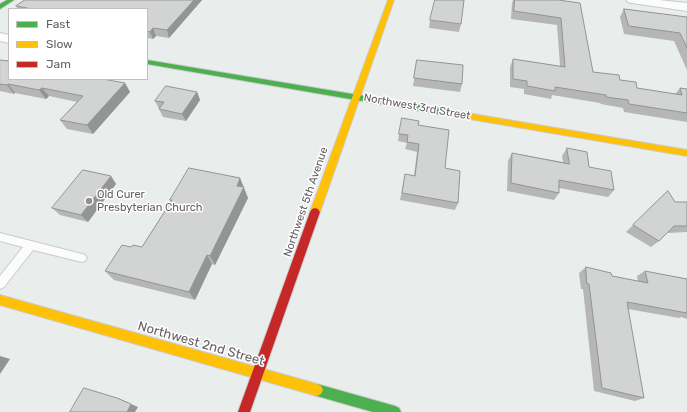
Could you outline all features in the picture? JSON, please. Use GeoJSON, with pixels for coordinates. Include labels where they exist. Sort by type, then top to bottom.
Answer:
{"type":"FeatureCollection","features":[{"type":"Feature","properties":{"kind":"street"},"geometry":{"type":"LineString","coordinates":[[0,7],[11,0]]}},
{"type":"Feature","properties":{"kind":"street","name":"Northwest 5th Avenue"},"geometry":{"type":"LineString","coordinates":[[244,412],[391,0]]}},
{"type":"Feature","properties":{"kind":"street"},"geometry":{"type":"LineString","coordinates":[[632,0],[687,7]]}},
{"type":"Feature","properties":{"kind":"street","name":"Northwest 3rd Street"},"geometry":{"type":"LineString","coordinates":[[148,62],[687,153]]}},
{"type":"Feature","properties":{"kind":"street","name":"Northwest 2nd Street"},"geometry":{"type":"LineString","coordinates":[[0,300],[395,412]]}},
{"type":"Feature","properties":{"kind":"lane"},"geometry":{"type":"LineString","coordinates":[[0,237],[82,258]]}},
{"type":"Feature","properties":{"kind":"lane"},"geometry":{"type":"LineString","coordinates":[[0,284],[31,245]]}},
{"type":"Feature","properties":{"kind":"building"},"geometry":{"type":"Polygon","coordinates":[[[25,0],[194,0],[167,30],[153,28],[150,32],[148,31],[148,8],[27,8],[16,6],[25,0]]]}},
{"type":"Feature","properties":{"kind":"building"},"geometry":{"type":"Polygon","coordinates":[[[435,0],[464,0],[461,24],[430,20],[435,0]]]}},
{"type":"Feature","properties":{"kind":"building"},"geometry":{"type":"Polygon","coordinates":[[[515,0],[558,0],[580,3],[593,72],[619,75],[620,80],[636,82],[637,88],[682,95],[680,88],[687,89],[687,113],[629,104],[628,100],[606,97],[606,95],[555,87],[555,91],[527,86],[527,81],[513,79],[513,59],[565,67],[561,18],[514,11],[515,0]]]}},
{"type":"Feature","properties":{"kind":"building"},"geometry":{"type":"Polygon","coordinates":[[[624,9],[687,17],[687,48],[680,33],[629,26],[624,9]]]}},
{"type":"Feature","properties":{"kind":"building"},"geometry":{"type":"Polygon","coordinates":[[[0,60],[8,61],[8,80],[108,80],[125,83],[87,125],[60,120],[83,96],[42,88],[39,90],[8,84],[0,84],[0,60]]]}},
{"type":"Feature","properties":{"kind":"building"},"geometry":{"type":"Polygon","coordinates":[[[417,60],[463,65],[462,84],[414,78],[417,60]]]}},
{"type":"Feature","properties":{"kind":"building"},"geometry":{"type":"Polygon","coordinates":[[[166,86],[197,92],[182,114],[159,109],[164,102],[155,101],[166,86]]]}},
{"type":"Feature","properties":{"kind":"building"},"geometry":{"type":"Polygon","coordinates":[[[402,118],[419,121],[418,125],[449,130],[445,168],[460,171],[458,203],[402,193],[405,174],[415,176],[419,144],[407,142],[408,135],[399,134],[402,118]]]}},
{"type":"Feature","properties":{"kind":"building"},"geometry":{"type":"Polygon","coordinates":[[[567,148],[587,152],[589,167],[611,171],[614,190],[559,180],[559,193],[511,183],[512,153],[569,164],[567,148]]]}},
{"type":"Feature","properties":{"kind":"building"},"geometry":{"type":"Polygon","coordinates":[[[189,168],[240,178],[237,186],[244,187],[210,256],[207,255],[189,292],[105,271],[122,245],[142,247],[172,200],[170,200],[189,168]]]}},
{"type":"Feature","properties":{"kind":"building"},"geometry":{"type":"Polygon","coordinates":[[[83,170],[111,176],[81,215],[52,208],[83,170]]]}},
{"type":"Feature","properties":{"kind":"building"},"geometry":{"type":"Polygon","coordinates":[[[668,191],[675,202],[687,202],[687,226],[674,226],[659,241],[633,225],[668,191]]]}},
{"type":"Feature","properties":{"kind":"building"},"geometry":{"type":"Polygon","coordinates":[[[586,267],[611,273],[612,276],[648,283],[645,271],[687,279],[687,313],[627,302],[644,398],[602,388],[586,267]]]}},
{"type":"Feature","properties":{"kind":"building"},"geometry":{"type":"Polygon","coordinates":[[[84,388],[131,404],[127,412],[70,412],[84,388]]]}},
{"type":"Feature","properties":{"kind":"traffic: fast"},"geometry":{"type":"LineString","coordinates":[[0,7],[11,0]]}},
{"type":"Feature","properties":{"kind":"traffic: fast"},"geometry":{"type":"LineString","coordinates":[[148,62],[443,112]]}},
{"type":"Feature","properties":{"kind":"traffic: fast"},"geometry":{"type":"LineString","coordinates":[[317,390],[395,412]]}},
{"type":"Feature","properties":{"kind":"traffic: slow"},"geometry":{"type":"LineString","coordinates":[[315,212],[391,0]]}},
{"type":"Feature","properties":{"kind":"traffic: slow"},"geometry":{"type":"LineString","coordinates":[[443,112],[687,153]]}},
{"type":"Feature","properties":{"kind":"traffic: slow"},"geometry":{"type":"LineString","coordinates":[[0,300],[317,390]]}},
{"type":"Feature","properties":{"kind":"traffic: jam"},"geometry":{"type":"LineString","coordinates":[[244,412],[315,212]]}},
{"type":"Feature","properties":{"kind":"place","name":"Old Curer Presbyterian Church"},"geometry":{"type":"Point","coordinates":[89,201]}}]}
